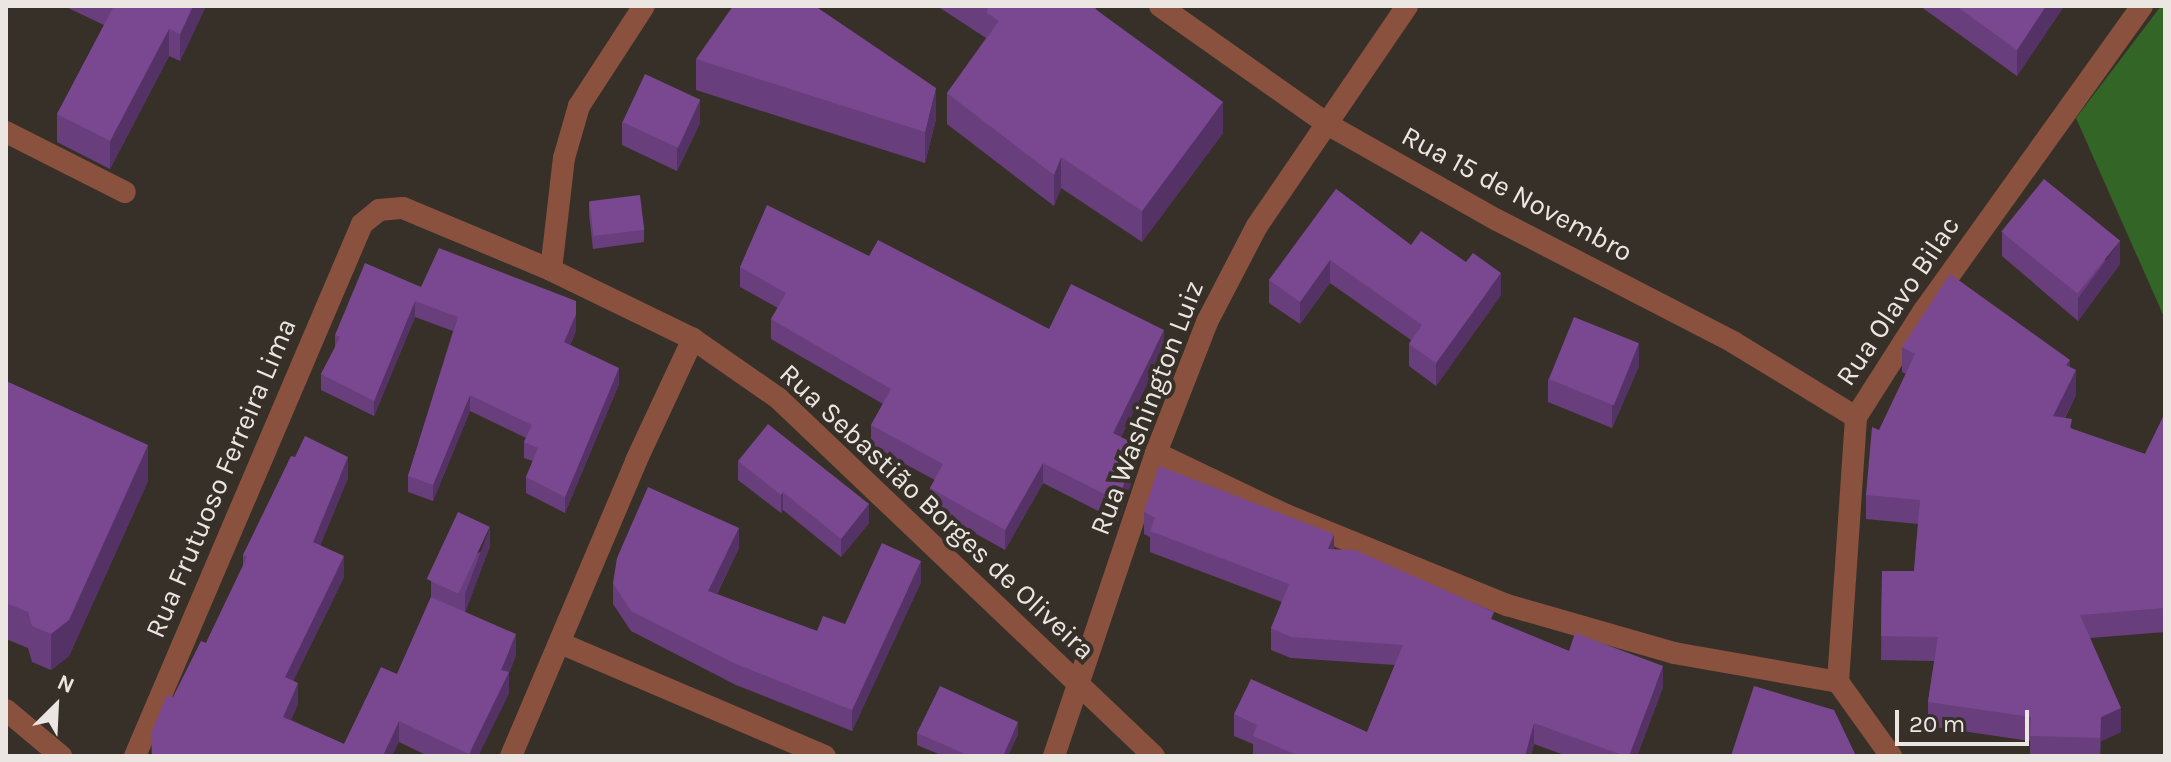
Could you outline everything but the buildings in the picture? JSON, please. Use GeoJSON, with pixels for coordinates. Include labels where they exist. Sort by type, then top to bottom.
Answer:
{"type":"FeatureCollection","features":[{"type":"Feature","properties":{"kind":"street"},"geometry":{"type":"LineString","coordinates":[[551,270],[564,158],[579,106],[644,6]]}},
{"type":"Feature","properties":{"kind":"street","name":"Rua 15 de Novembro"},"geometry":{"type":"LineString","coordinates":[[1160,6],[1327,124],[1497,220],[1733,342],[1856,417]]}},
{"type":"Feature","properties":{"kind":"street","name":"Rua Washington Luiz"},"geometry":{"type":"LineString","coordinates":[[1054,756],[1156,453],[1207,322],[1250,240],[1407,6]]}},
{"type":"Feature","properties":{"kind":"street","name":"Rua Olavo Bilac"},"geometry":{"type":"LineString","coordinates":[[1838,682],[1856,417],[1923,312],[2142,6]]}},
{"type":"Feature","properties":{"kind":"street"},"geometry":{"type":"LineString","coordinates":[[6,132],[125,192]]}},
{"type":"Feature","properties":{"kind":"street","name":"Rua Sebastião Borges de Oliveira"},"geometry":{"type":"LineString","coordinates":[[362,224],[379,210],[403,208],[551,270],[693,339],[778,398],[1154,756]]}},
{"type":"Feature","properties":{"kind":"street","name":"Rua Frutuoso Ferreira Lima"},"geometry":{"type":"LineString","coordinates":[[135,756],[362,224]]}},
{"type":"Feature","properties":{"kind":"street"},"geometry":{"type":"LineString","coordinates":[[511,756],[636,461],[693,339]]}},
{"type":"Feature","properties":{"kind":"street"},"geometry":{"type":"LineString","coordinates":[[1156,453],[1286,515],[1507,605],[1674,653],[1838,682],[1891,756]]}},
{"type":"Feature","properties":{"kind":"street"},"geometry":{"type":"LineString","coordinates":[[560,643],[825,756]]}},
{"type":"Feature","properties":{"kind":"street"},"geometry":{"type":"LineString","coordinates":[[6,710],[61,756]]}},
{"type":"Feature","properties":{"kind":"green space"},"geometry":{"type":"Polygon","coordinates":[[[2161,6],[2165,6],[2165,319],[2076,118],[2161,6]]]}}]}
